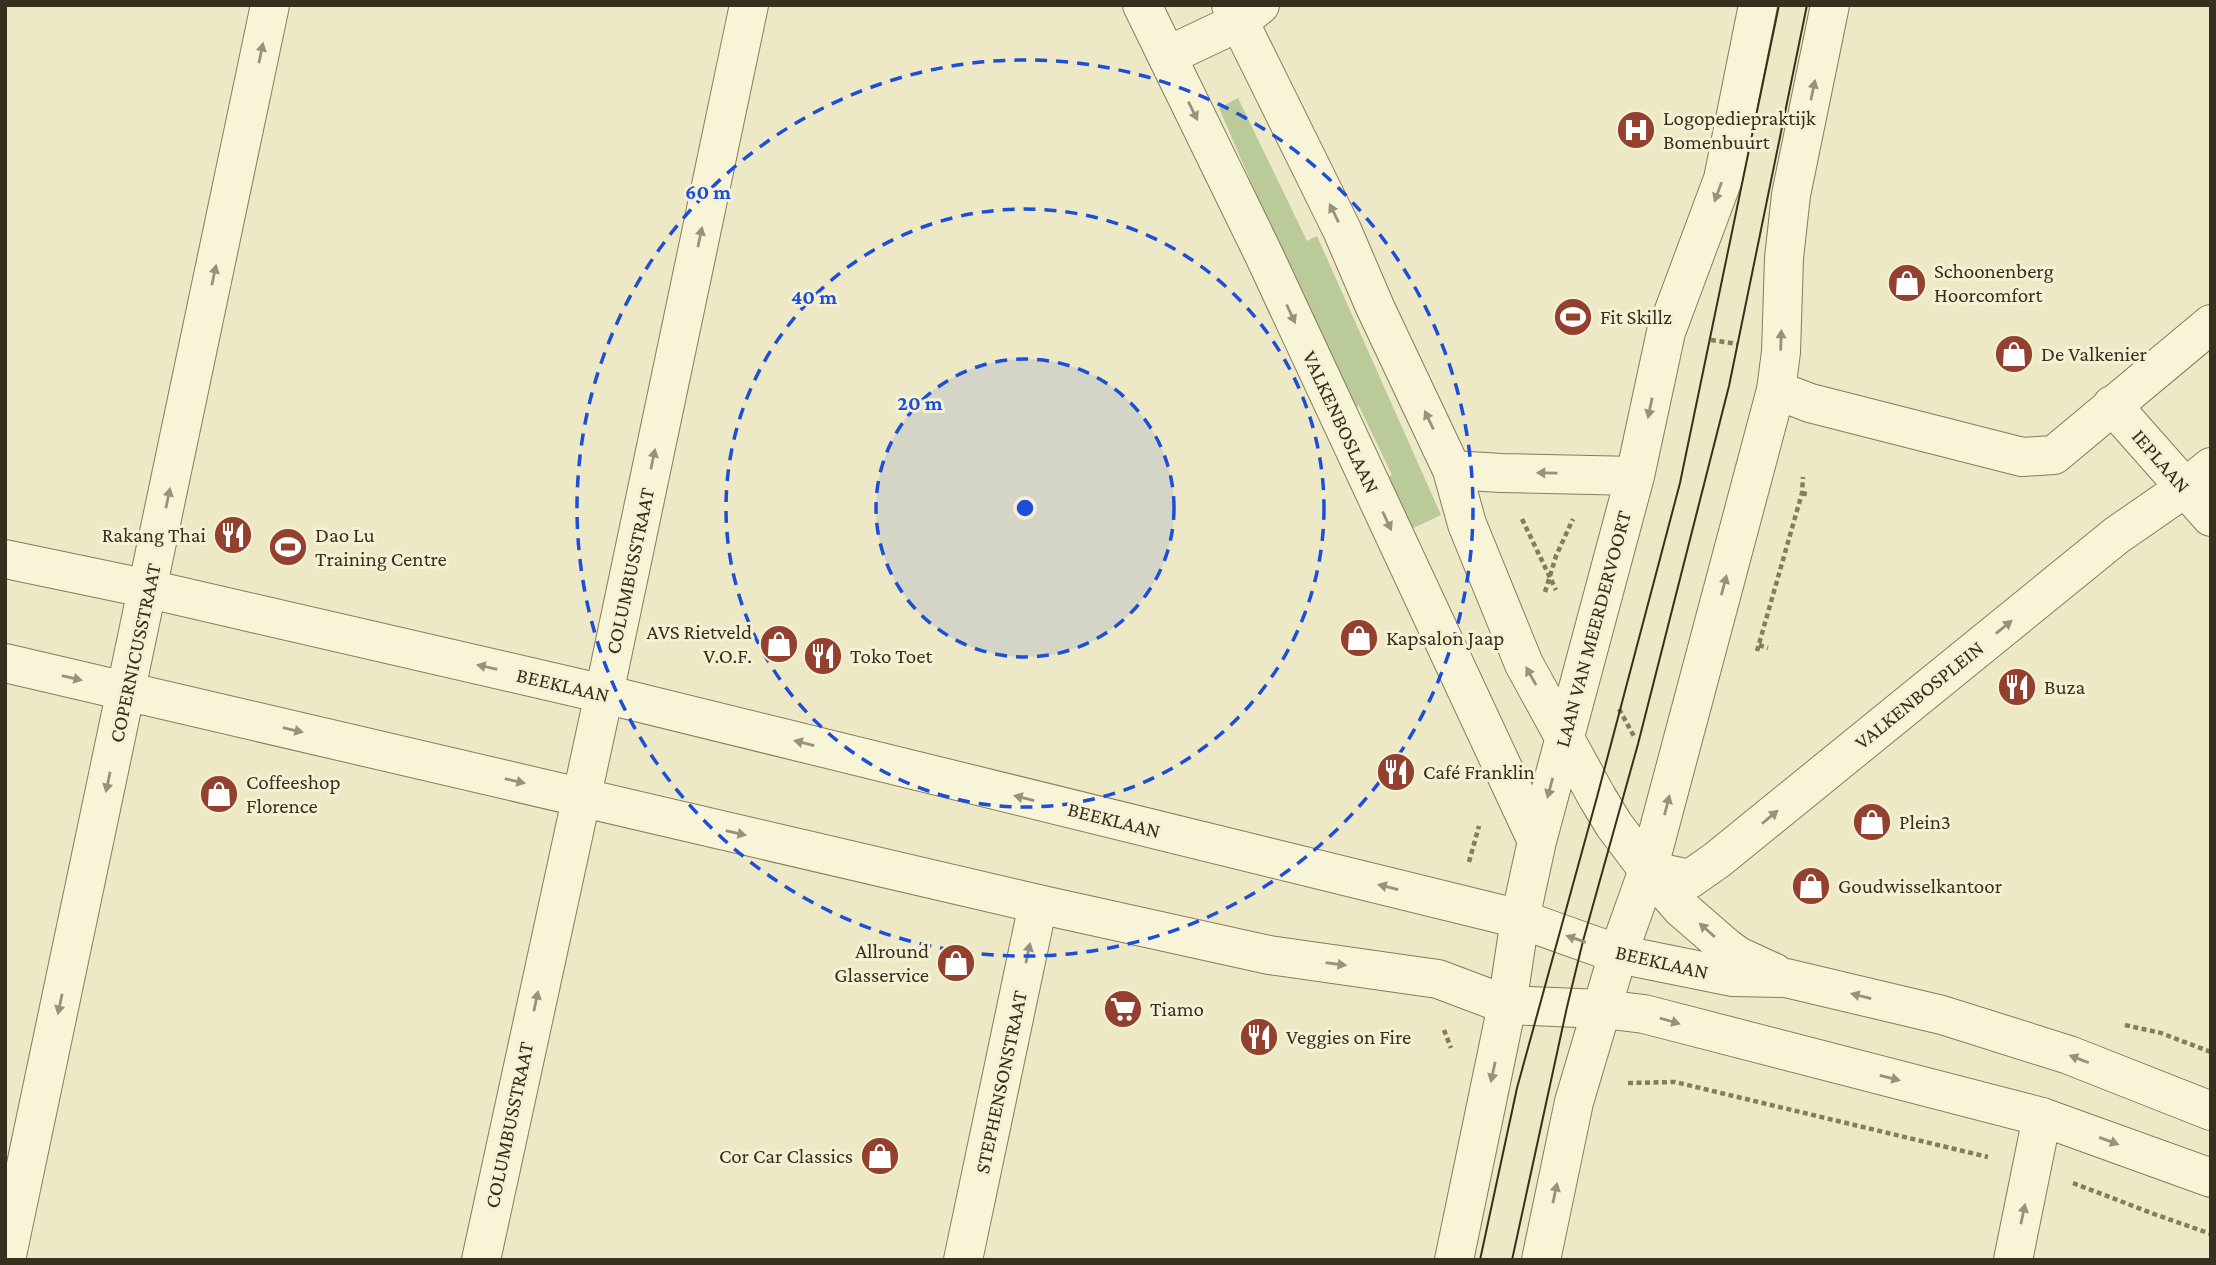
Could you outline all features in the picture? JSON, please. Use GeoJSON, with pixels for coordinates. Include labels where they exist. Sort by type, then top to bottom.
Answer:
{"type":"FeatureCollection","features":[{"type":"Feature","properties":{"kind":"street","name":"COPERNICUSSTRAAT"},"geometry":{"type":"LineString","coordinates":[[6,1260],[270,5]]}},
{"type":"Feature","properties":{"kind":"street","name":"COLUMBUSSTRAAT"},"geometry":{"type":"LineString","coordinates":[[481,1260],[749,5]]}},
{"type":"Feature","properties":{"kind":"street","name":"VALKENBOSLAAN"},"geometry":{"type":"LineString","coordinates":[[1142,5],[1263,253],[1537,841]]}},
{"type":"Feature","properties":{"kind":"street","name":"LAAN VAN MEERDERVOORT"},"geometry":{"type":"LineString","coordinates":[[1454,1260],[1507,1005],[1520,919],[1537,841],[1635,476],[1667,332],[1723,178],[1758,5]]}},
{"type":"Feature","properties":{"kind":"street"},"geometry":{"type":"LineString","coordinates":[[1541,1260],[1574,1102],[1618,954],[1648,870],[1668,801],[1776,390],[1781,352],[1784,258],[1791,195],[1830,5]]}},
{"type":"Feature","properties":{"kind":"street"},"geometry":{"type":"LineString","coordinates":[[1167,57],[1243,11],[1375,307],[1452,470],[1467,524],[1524,664],[1564,736],[1614,825],[1682,909],[1738,956],[1786,978]]}},
{"type":"Feature","properties":{"kind":"street"},"geometry":{"type":"LineString","coordinates":[[1776,390],[1810,403],[2022,457],[2054,455],[2112,405],[2208,331]]}},
{"type":"Feature","properties":{"kind":"street","name":"IEPLAAN"},"geometry":{"type":"LineString","coordinates":[[2112,405],[2198,477],[2211,517]]}},
{"type":"Feature","properties":{"kind":"street"},"geometry":{"type":"LineString","coordinates":[[1452,470],[1635,476]]}},
{"type":"Feature","properties":{"kind":"street","name":"VALKENBOSPLEIN"},"geometry":{"type":"LineString","coordinates":[[1648,870],[1690,879],[1717,860],[2117,535],[2198,477]]}},
{"type":"Feature","properties":{"kind":"street","name":"BEEKLAAN"},"geometry":{"type":"LineString","coordinates":[[5,559],[149,589],[604,694],[1520,919],[1618,954],[1732,977],[1786,978],[1942,1015],[2069,1055],[2211,1111]]}},
{"type":"Feature","properties":{"kind":"street"},"geometry":{"type":"LineString","coordinates":[[5,663],[1038,904],[1269,955],[1438,979],[1507,1005],[1603,1009],[1644,1014],[2042,1117],[2211,1178]]}},
{"type":"Feature","properties":{"kind":"street","name":"STEPHENSONSTRAAT"},"geometry":{"type":"LineString","coordinates":[[963,1260],[1038,904]]}},
{"type":"Feature","properties":{"kind":"street"},"geometry":{"type":"LineString","coordinates":[[2013,1260],[2042,1117]]}},
{"type":"Feature","properties":{"kind":"path"},"geometry":{"type":"LineString","coordinates":[[1700,338],[1747,346]]}},
{"type":"Feature","properties":{"kind":"path"},"geometry":{"type":"LineString","coordinates":[[1802,493],[1810,495]]}},
{"type":"Feature","properties":{"kind":"path"},"geometry":{"type":"LineString","coordinates":[[1538,552],[1668,801]]}},
{"type":"Feature","properties":{"kind":"path"},"geometry":{"type":"LineString","coordinates":[[1759,645],[1768,648]]}},
{"type":"Feature","properties":{"kind":"path"},"geometry":{"type":"LineString","coordinates":[[1620,1084],[1675,1082],[2033,1168],[2211,1234]]}},
{"type":"Feature","properties":{"kind":"green space"},"geometry":{"type":"Polygon","coordinates":[[[1238,98],[1307,241],[1317,236],[1441,515],[1409,530],[1382,480],[1392,475],[1359,406],[1349,410],[1219,108],[1238,98]]]}},
{"type":"Feature","properties":{"kind":"tram line"},"geometry":{"type":"LineString","coordinates":[[1480,1260],[1517,1088],[1680,483],[1779,5]]}},
{"type":"Feature","properties":{"kind":"tram line"},"geometry":{"type":"LineString","coordinates":[[1512,1260],[1583,941],[1638,744],[1729,386],[1807,5]]}},
{"type":"Feature","properties":{"kind":"place","name":"Logopediepraktijk Bomenbuurt"},"geometry":{"type":"Point","coordinates":[1636,130]}},
{"type":"Feature","properties":{"kind":"place","name":"Schoonenberg Hoorcomfort"},"geometry":{"type":"Point","coordinates":[1907,283]}},
{"type":"Feature","properties":{"kind":"place","name":"Fit Skillz"},"geometry":{"type":"Point","coordinates":[1573,317]}},
{"type":"Feature","properties":{"kind":"place","name":"De Valkenier"},"geometry":{"type":"Point","coordinates":[2014,354]}},
{"type":"Feature","properties":{"kind":"place","name":"Rakang Thai"},"geometry":{"type":"Point","coordinates":[233,535]}},
{"type":"Feature","properties":{"kind":"place","name":"Dao Lu Training Centre"},"geometry":{"type":"Point","coordinates":[288,547]}},
{"type":"Feature","properties":{"kind":"place","name":"Kapsalon Jaap"},"geometry":{"type":"Point","coordinates":[1359,638]}},
{"type":"Feature","properties":{"kind":"place","name":"AVS Rietveld V.O.F."},"geometry":{"type":"Point","coordinates":[779,644]}},
{"type":"Feature","properties":{"kind":"place","name":"Toko Toet"},"geometry":{"type":"Point","coordinates":[823,656]}},
{"type":"Feature","properties":{"kind":"place","name":"Buza"},"geometry":{"type":"Point","coordinates":[2017,687]}},
{"type":"Feature","properties":{"kind":"place","name":"Café Franklin"},"geometry":{"type":"Point","coordinates":[1396,772]}},
{"type":"Feature","properties":{"kind":"place","name":"Coffeeshop Florence"},"geometry":{"type":"Point","coordinates":[219,794]}},
{"type":"Feature","properties":{"kind":"place","name":"Plein3"},"geometry":{"type":"Point","coordinates":[1872,822]}},
{"type":"Feature","properties":{"kind":"place","name":"Goudwisselkantoor"},"geometry":{"type":"Point","coordinates":[1811,886]}},
{"type":"Feature","properties":{"kind":"place","name":"Allround Glasservice"},"geometry":{"type":"Point","coordinates":[956,963]}},
{"type":"Feature","properties":{"kind":"place","name":"Tiamo"},"geometry":{"type":"Point","coordinates":[1123,1009]}},
{"type":"Feature","properties":{"kind":"place","name":"Veggies on Fire"},"geometry":{"type":"Point","coordinates":[1259,1037]}},
{"type":"Feature","properties":{"kind":"place","name":"Cor Car Classics"},"geometry":{"type":"Point","coordinates":[880,1156]}}]}
